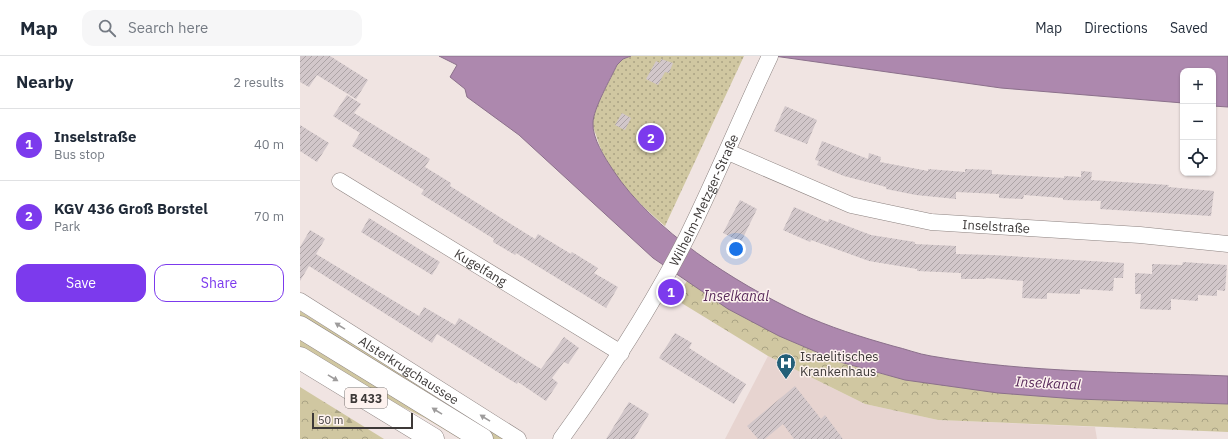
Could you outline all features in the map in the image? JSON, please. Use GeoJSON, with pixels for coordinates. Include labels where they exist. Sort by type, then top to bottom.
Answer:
{"type":"FeatureCollection","features":[{"type":"Feature","properties":{"kind":"main road","name":"Alsterkrugchaussee"},"geometry":{"type":"LineString","coordinates":[[300,327],[482,439]]}},
{"type":"Feature","properties":{"kind":"main road","name":"B 433"},"geometry":{"type":"LineString","coordinates":[[300,358],[433,439]]}},
{"type":"Feature","properties":{"kind":"street","name":"Wilhelm-Metzger-Straße"},"geometry":{"type":"LineString","coordinates":[[561,439],[622,353],[687,237],[728,152],[769,59]]}},
{"type":"Feature","properties":{"kind":"street","name":"Inselstraße"},"geometry":{"type":"LineString","coordinates":[[728,152],[851,205],[931,222],[1140,235],[1228,244]]}},
{"type":"Feature","properties":{"kind":"street","name":"Kugelfang"},"geometry":{"type":"LineString","coordinates":[[340,182],[622,353]]}},
{"type":"Feature","properties":{"kind":"street","name":"Alsterkrugchaussee"},"geometry":{"type":"LineString","coordinates":[[300,301],[518,439]]}},
{"type":"Feature","properties":{"kind":"shaded area","name":"Israelitisches Krankenhaus"},"geometry":{"type":"Polygon","coordinates":[[[768,356],[865,404],[938,420],[1095,427],[1097,439],[725,439],[768,356]]]}},
{"type":"Feature","properties":{"kind":"green space"},"geometry":{"type":"Polygon","coordinates":[[[631,56],[744,56],[665,226],[634,197],[608,164],[592,124],[598,103],[617,65],[623,59],[631,56]]]}},
{"type":"Feature","properties":{"kind":"green space"},"geometry":{"type":"Polygon","coordinates":[[[687,281],[723,305],[780,336],[839,361],[867,370],[925,382],[1022,394],[1091,399],[1228,404],[1228,432],[938,420],[865,404],[768,356],[675,299],[687,281]]]}},
{"type":"Feature","properties":{"kind":"green space"},"geometry":{"type":"Polygon","coordinates":[[[300,311],[507,439],[490,439],[300,320],[300,311]]]}},
{"type":"Feature","properties":{"kind":"green space"},"geometry":{"type":"Polygon","coordinates":[[[300,335],[469,439],[460,439],[425,418],[348,380],[300,350],[300,335]]]}},
{"type":"Feature","properties":{"kind":"green space"},"geometry":{"type":"Polygon","coordinates":[[[300,387],[384,439],[343,439],[300,427],[300,387]]]}},
{"type":"Feature","properties":{"kind":"green space"},"geometry":{"type":"Polygon","coordinates":[[[300,393],[374,439],[300,439],[300,393]]]}},
{"type":"Feature","properties":{"kind":"water","name":"Inselkanal"},"geometry":{"type":"Polygon","coordinates":[[[439,56],[631,56],[623,59],[617,65],[599,102],[593,123],[593,129],[597,141],[613,170],[650,214],[672,234],[697,253],[748,286],[810,318],[857,335],[917,353],[968,362],[1079,371],[1228,376],[1228,404],[1076,399],[998,393],[905,380],[840,362],[779,336],[728,309],[653,258],[519,135],[467,97],[465,89],[450,77],[457,65],[439,56]]]}},
{"type":"Feature","properties":{"kind":"water"},"geometry":{"type":"Polygon","coordinates":[[[774,56],[1228,56],[1228,107],[1216,106],[1216,68],[1180,68],[1180,103],[1001,88],[774,56]]]}},
{"type":"Feature","properties":{"kind":"building"},"geometry":{"type":"Polygon","coordinates":[[[300,56],[330,56],[368,80],[356,99],[317,75],[309,87],[300,82],[300,56]]]}},
{"type":"Feature","properties":{"kind":"building"},"geometry":{"type":"Polygon","coordinates":[[[661,59],[673,63],[669,73],[665,72],[658,85],[646,79],[656,61],[660,63],[661,59]]]}},
{"type":"Feature","properties":{"kind":"building"},"geometry":{"type":"Polygon","coordinates":[[[347,95],[361,104],[354,113],[430,159],[425,167],[451,183],[450,186],[535,239],[538,234],[598,268],[594,273],[618,287],[606,308],[516,253],[515,255],[493,242],[494,239],[421,194],[424,190],[352,146],[360,133],[333,116],[347,95]]]}},
{"type":"Feature","properties":{"kind":"building"},"geometry":{"type":"Polygon","coordinates":[[[785,106],[817,120],[807,144],[774,131],[785,106]]]}},
{"type":"Feature","properties":{"kind":"building"},"geometry":{"type":"Polygon","coordinates":[[[622,113],[631,118],[625,130],[615,125],[622,113]]]}},
{"type":"Feature","properties":{"kind":"building"},"geometry":{"type":"Polygon","coordinates":[[[300,125],[329,143],[317,162],[300,151],[300,125]]]}},
{"type":"Feature","properties":{"kind":"building"},"geometry":{"type":"Polygon","coordinates":[[[822,141],[868,159],[869,153],[881,157],[880,162],[928,171],[928,169],[965,172],[965,169],[992,170],[992,174],[1064,178],[1064,176],[1081,177],[1081,171],[1092,172],[1091,180],[1169,185],[1168,187],[1214,191],[1211,216],[1100,209],[1101,201],[1063,200],[1063,198],[1024,195],[1023,199],[999,198],[999,194],[956,192],[956,199],[916,195],[886,189],[886,187],[844,176],[817,165],[819,161],[815,160],[822,141]]]}},
{"type":"Feature","properties":{"kind":"building"},"geometry":{"type":"Polygon","coordinates":[[[740,200],[757,209],[741,242],[723,233],[740,200]]]}},
{"type":"Feature","properties":{"kind":"building"},"geometry":{"type":"Polygon","coordinates":[[[794,207],[828,222],[829,219],[871,235],[915,242],[915,244],[956,246],[956,254],[1124,263],[1123,278],[1114,278],[1113,291],[1080,289],[1080,294],[1047,293],[1047,299],[1022,298],[1023,281],[986,278],[961,279],[961,273],[917,271],[917,269],[869,261],[811,240],[810,242],[783,230],[794,207]]]}},
{"type":"Feature","properties":{"kind":"building"},"geometry":{"type":"Polygon","coordinates":[[[369,218],[440,262],[432,275],[361,232],[369,218]]]}},
{"type":"Feature","properties":{"kind":"building"},"geometry":{"type":"Polygon","coordinates":[[[310,230],[325,239],[316,254],[419,316],[424,307],[455,325],[459,318],[541,369],[564,337],[579,348],[568,364],[564,362],[552,378],[558,383],[546,401],[518,382],[517,384],[437,334],[432,343],[309,266],[300,281],[300,247],[310,230]]]}},
{"type":"Feature","properties":{"kind":"building"},"geometry":{"type":"Polygon","coordinates":[[[1183,262],[1227,265],[1225,291],[1217,290],[1217,296],[1198,295],[1198,301],[1171,299],[1171,310],[1140,309],[1141,294],[1135,294],[1135,273],[1152,274],[1152,264],[1182,265],[1183,262]]]}},
{"type":"Feature","properties":{"kind":"building"},"geometry":{"type":"Polygon","coordinates":[[[675,333],[692,343],[689,348],[746,384],[734,404],[659,358],[675,333]]]}},
{"type":"Feature","properties":{"kind":"building"},"geometry":{"type":"Polygon","coordinates":[[[795,386],[821,419],[825,415],[843,439],[794,439],[783,424],[765,439],[758,439],[747,426],[795,386]]]}},
{"type":"Feature","properties":{"kind":"building"},"geometry":{"type":"Polygon","coordinates":[[[629,402],[649,414],[634,439],[606,439],[629,402]]]}},
{"type":"Feature","properties":{"kind":"place","name":"KGV 436 Groß Borstel"},"geometry":{"type":"Point","coordinates":[651,138]}},
{"type":"Feature","properties":{"kind":"place","name":"Inselstraße"},"geometry":{"type":"Point","coordinates":[671,292]}},
{"type":"Feature","properties":{"kind":"place","name":"Israelitisches Krankenhaus"},"geometry":{"type":"Point","coordinates":[786,380]}}]}
